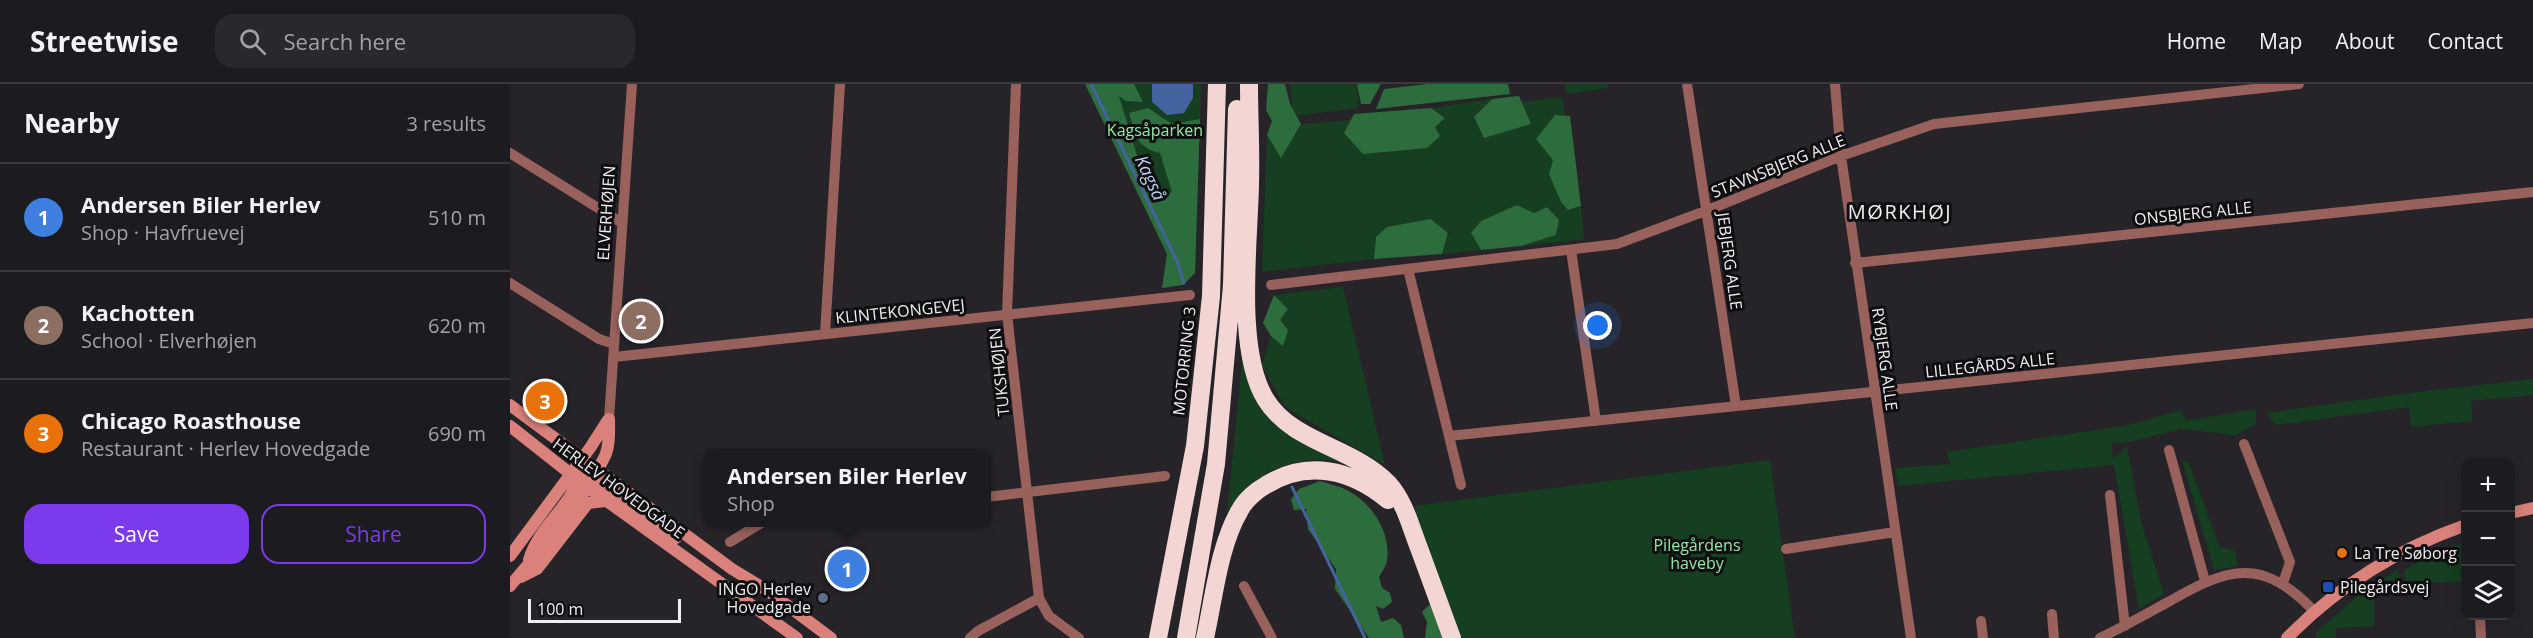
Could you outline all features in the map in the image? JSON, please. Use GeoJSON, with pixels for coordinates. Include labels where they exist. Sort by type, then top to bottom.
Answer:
{"type":"FeatureCollection","features":[{"type":"Feature","properties":{"kind":"highway","name":"MOTORRING 3"},"geometry":{"type":"LineString","coordinates":[[1157,638],[1195,446],[1211,285],[1217,84]]}},
{"type":"Feature","properties":{"kind":"highway"},"geometry":{"type":"LineString","coordinates":[[1186,638],[1216,464],[1232,285],[1237,84]]}},
{"type":"Feature","properties":{"kind":"highway"},"geometry":{"type":"LineString","coordinates":[[1249,84],[1250,181],[1247,299],[1250,356],[1256,378],[1265,399],[1282,421],[1300,432],[1353,456],[1388,483],[1405,507],[1452,638]]}},
{"type":"Feature","properties":{"kind":"highway"},"geometry":{"type":"LineString","coordinates":[[1205,638],[1226,540],[1240,508],[1259,489],[1280,476],[1302,470],[1328,470],[1352,476],[1373,487],[1392,503],[1411,527]]}},
{"type":"Feature","properties":{"kind":"main road","name":"HERLEV HOVEDGADE"},"geometry":{"type":"LineString","coordinates":[[510,405],[583,468],[605,501],[797,638]]}},
{"type":"Feature","properties":{"kind":"main road"},"geometry":{"type":"LineString","coordinates":[[510,414],[583,468]]}},
{"type":"Feature","properties":{"kind":"main road","name":"ELVERHØJEN"},"geometry":{"type":"LineString","coordinates":[[583,468],[609,434],[607,422]]}},
{"type":"Feature","properties":{"kind":"main road"},"geometry":{"type":"LineString","coordinates":[[512,582],[547,543],[607,422]]}},
{"type":"Feature","properties":{"kind":"main road","name":"HERLEV HOVEDGADE"},"geometry":{"type":"LineString","coordinates":[[510,426],[583,468],[768,591],[831,638]]}},
{"type":"Feature","properties":{"kind":"main road"},"geometry":{"type":"LineString","coordinates":[[510,556],[583,468]]}},
{"type":"Feature","properties":{"kind":"main road"},"geometry":{"type":"LineString","coordinates":[[512,582],[537,569],[588,503],[605,501]]}},
{"type":"Feature","properties":{"kind":"main road"},"geometry":{"type":"LineString","coordinates":[[2515,512],[2533,508]]}},
{"type":"Feature","properties":{"kind":"main road"},"geometry":{"type":"LineString","coordinates":[[2287,638],[2314,611],[2389,558],[2432,537],[2461,527]]}},
{"type":"Feature","properties":{"kind":"main road"},"geometry":{"type":"LineString","coordinates":[[510,567],[512,582]]}},
{"type":"Feature","properties":{"kind":"street","name":"ELVERHØJEN"},"geometry":{"type":"LineString","coordinates":[[607,422],[614,357],[632,84]]}},
{"type":"Feature","properties":{"kind":"street"},"geometry":{"type":"LineString","coordinates":[[825,334],[840,84]]}},
{"type":"Feature","properties":{"kind":"street","name":"TUKSHØJEN"},"geometry":{"type":"LineString","coordinates":[[1016,84],[1007,314],[1039,598]]}},
{"type":"Feature","properties":{"kind":"street","name":"JEBJERG ALLE"},"geometry":{"type":"LineString","coordinates":[[1687,84],[1708,210],[1736,406]]}},
{"type":"Feature","properties":{"kind":"street","name":"RYBJERG ALLE"},"geometry":{"type":"LineString","coordinates":[[1835,84],[1841,156],[1855,263],[1911,638]]}},
{"type":"Feature","properties":{"kind":"street","name":"STAVNSBJERG ALLE"},"geometry":{"type":"LineString","coordinates":[[1271,285],[1617,244],[1841,156],[1934,124],[2299,84]]}},
{"type":"Feature","properties":{"kind":"street"},"geometry":{"type":"LineString","coordinates":[[510,153],[622,223]]}},
{"type":"Feature","properties":{"kind":"street","name":"ONSBJERG ALLE"},"geometry":{"type":"LineString","coordinates":[[1855,263],[2533,192]]}},
{"type":"Feature","properties":{"kind":"street"},"geometry":{"type":"LineString","coordinates":[[1571,250],[1596,421]]}},
{"type":"Feature","properties":{"kind":"street"},"geometry":{"type":"LineString","coordinates":[[1408,269],[1461,485]]}},
{"type":"Feature","properties":{"kind":"street"},"geometry":{"type":"LineString","coordinates":[[510,283],[599,339],[614,344]]}},
{"type":"Feature","properties":{"kind":"street","name":"KLINTEKONGEVEJ"},"geometry":{"type":"LineString","coordinates":[[614,357],[1190,295]]}},
{"type":"Feature","properties":{"kind":"street","name":"LILLEGÅRDS ALLE"},"geometry":{"type":"LineString","coordinates":[[1449,436],[2533,323]]}},
{"type":"Feature","properties":{"kind":"street"},"geometry":{"type":"LineString","coordinates":[[2244,444],[2290,562],[2283,584]]}},
{"type":"Feature","properties":{"kind":"street"},"geometry":{"type":"LineString","coordinates":[[2169,450],[2205,581]]}},
{"type":"Feature","properties":{"kind":"street"},"geometry":{"type":"LineString","coordinates":[[991,496],[1165,476]]}},
{"type":"Feature","properties":{"kind":"street"},"geometry":{"type":"LineString","coordinates":[[2110,495],[2125,626]]}},
{"type":"Feature","properties":{"kind":"street"},"geometry":{"type":"LineString","coordinates":[[730,542],[755,527]]}},
{"type":"Feature","properties":{"kind":"street"},"geometry":{"type":"LineString","coordinates":[[1786,549],[1895,532]]}},
{"type":"Feature","properties":{"kind":"street"},"geometry":{"type":"LineString","coordinates":[[2100,638],[2205,581],[2222,575],[2247,573],[2265,576],[2296,592],[2314,611]]}},
{"type":"Feature","properties":{"kind":"street"},"geometry":{"type":"LineString","coordinates":[[1244,585],[1272,638]]}},
{"type":"Feature","properties":{"kind":"street"},"geometry":{"type":"LineString","coordinates":[[970,638],[978,631],[1039,598],[1049,616],[1079,638]]}},
{"type":"Feature","properties":{"kind":"street"},"geometry":{"type":"LineString","coordinates":[[2052,614],[2054,638]]}},
{"type":"Feature","properties":{"kind":"street"},"geometry":{"type":"LineString","coordinates":[[2480,620],[2481,638]]}},
{"type":"Feature","properties":{"kind":"street"},"geometry":{"type":"LineString","coordinates":[[1981,621],[1983,638]]}},
{"type":"Feature","properties":{"kind":"green space","name":"Kagsåparken"},"geometry":{"type":"Polygon","coordinates":[[[1085,84],[1201,84],[1195,273],[1183,285],[1162,288],[1167,254],[1085,84]]]}},
{"type":"Feature","properties":{"kind":"green space","name":"Kagsåparken"},"geometry":{"type":"Polygon","coordinates":[[[1085,84],[1134,84],[1143,102],[1126,101],[1119,96],[1140,165],[1158,200],[1172,192],[1160,153],[1141,144],[1135,134],[1129,113],[1148,108],[1172,124],[1200,119],[1195,273],[1183,285],[1162,288],[1167,254],[1085,84]]]}},
{"type":"Feature","properties":{"kind":"green space"},"geometry":{"type":"Polygon","coordinates":[[[1268,84],[1285,84],[1290,104],[1301,124],[1281,158],[1267,135],[1272,121],[1266,110],[1268,84]]]}},
{"type":"Feature","properties":{"kind":"green space"},"geometry":{"type":"Polygon","coordinates":[[[1290,84],[1356,84],[1359,108],[1293,116],[1290,84]]]}},
{"type":"Feature","properties":{"kind":"green space"},"geometry":{"type":"Polygon","coordinates":[[[1357,84],[1381,84],[1370,104],[1361,104],[1357,84]]]}},
{"type":"Feature","properties":{"kind":"green space"},"geometry":{"type":"Polygon","coordinates":[[[1427,84],[1508,84],[1510,94],[1376,109],[1384,89],[1427,84]]]}},
{"type":"Feature","properties":{"kind":"green space"},"geometry":{"type":"Polygon","coordinates":[[[1565,84],[1608,84],[1608,88],[1566,94],[1565,84]]]}},
{"type":"Feature","properties":{"kind":"green space"},"geometry":{"type":"Polygon","coordinates":[[[1519,96],[1531,124],[1484,138],[1474,117],[1492,99],[1519,96]]]}},
{"type":"Feature","properties":{"kind":"green space"},"geometry":{"type":"Polygon","coordinates":[[[1562,97],[1565,115],[1555,115],[1537,139],[1553,160],[1568,210],[1581,206],[1584,239],[1521,246],[1557,235],[1559,220],[1534,213],[1471,233],[1481,250],[1442,254],[1449,233],[1431,219],[1376,237],[1374,259],[1262,272],[1267,135],[1281,157],[1301,124],[1351,120],[1344,133],[1434,127],[1445,119],[1431,108],[1492,99],[1474,117],[1484,138],[1530,124],[1521,102],[1562,97]]]}},
{"type":"Feature","properties":{"kind":"green space"},"geometry":{"type":"Polygon","coordinates":[[[1431,108],[1445,118],[1435,127],[1440,136],[1427,148],[1363,154],[1344,133],[1354,114],[1431,108]]]}},
{"type":"Feature","properties":{"kind":"green space"},"geometry":{"type":"Polygon","coordinates":[[[1555,115],[1570,116],[1581,206],[1568,210],[1561,202],[1549,174],[1553,160],[1536,139],[1555,115]]]}},
{"type":"Feature","properties":{"kind":"green space"},"geometry":{"type":"Polygon","coordinates":[[[1517,205],[1534,213],[1547,207],[1559,220],[1556,235],[1521,246],[1481,250],[1471,233],[1481,221],[1517,205]]]}},
{"type":"Feature","properties":{"kind":"green space"},"geometry":{"type":"Polygon","coordinates":[[[1431,219],[1448,233],[1442,254],[1374,259],[1376,237],[1387,227],[1431,219]]]}},
{"type":"Feature","properties":{"kind":"green space"},"geometry":{"type":"Polygon","coordinates":[[[1343,287],[1385,465],[1285,407],[1262,365],[1271,336],[1283,345],[1280,320],[1288,309],[1274,295],[1343,287]]]}},
{"type":"Feature","properties":{"kind":"green space"},"geometry":{"type":"Polygon","coordinates":[[[1274,295],[1288,309],[1280,320],[1288,330],[1283,346],[1271,336],[1263,323],[1274,295]]]}},
{"type":"Feature","properties":{"kind":"green space"},"geometry":{"type":"Polygon","coordinates":[[[1243,354],[1252,385],[1348,465],[1333,461],[1303,461],[1274,470],[1249,487],[1237,501],[1226,522],[1243,354]]]}},
{"type":"Feature","properties":{"kind":"green space"},"geometry":{"type":"Polygon","coordinates":[[[2533,379],[2533,395],[2471,401],[2473,421],[2411,427],[2409,407],[2276,425],[2266,413],[2410,393],[2533,379]]]}},
{"type":"Feature","properties":{"kind":"green space"},"geometry":{"type":"Polygon","coordinates":[[[2256,409],[2256,424],[2236,435],[2180,429],[2133,441],[2112,443],[2113,458],[2127,447],[2142,525],[2164,594],[2139,609],[2114,465],[1898,486],[1895,468],[1951,464],[1946,452],[2124,426],[2182,410],[2186,421],[2256,409]]]}},
{"type":"Feature","properties":{"kind":"green space","name":"Pilegårdens haveby"},"geometry":{"type":"Polygon","coordinates":[[[1770,460],[1795,638],[1458,638],[1414,506],[1770,460]]]}},
{"type":"Feature","properties":{"kind":"green space"},"geometry":{"type":"Polygon","coordinates":[[[2182,460],[2189,463],[2219,546],[2235,551],[2238,566],[2214,570],[2182,460]]]}},
{"type":"Feature","properties":{"kind":"green space"},"geometry":{"type":"Polygon","coordinates":[[[1320,481],[1344,489],[1356,496],[1372,510],[1378,519],[1386,539],[1387,549],[1384,569],[1379,577],[1382,588],[1390,593],[1392,602],[1383,609],[1376,606],[1381,622],[1393,618],[1401,625],[1404,638],[1369,638],[1335,589],[1336,569],[1308,529],[1306,509],[1294,510],[1291,499],[1299,489],[1320,481]]]}},
{"type":"Feature","properties":{"kind":"green space"},"geometry":{"type":"Polygon","coordinates":[[[2461,543],[2461,582],[2406,582],[2404,570],[2438,552],[2461,543]]]}},
{"type":"Feature","properties":{"kind":"green space"},"geometry":{"type":"Polygon","coordinates":[[[2397,570],[2401,579],[2387,585],[2374,598],[2374,626],[2336,628],[2336,638],[2316,638],[2316,633],[2360,594],[2397,570]]]}},
{"type":"Feature","properties":{"kind":"green space"},"geometry":{"type":"Polygon","coordinates":[[[1432,602],[1444,638],[1425,638],[1427,622],[1422,612],[1432,602]]]}},
{"type":"Feature","properties":{"kind":"water"},"geometry":{"type":"Polygon","coordinates":[[[1152,84],[1193,84],[1193,98],[1184,113],[1167,115],[1152,102],[1152,84]]]}},
{"type":"Feature","properties":{"kind":"waterway","name":"Kagså"},"geometry":{"type":"LineString","coordinates":[[1091,84],[1177,261],[1184,283]]}},
{"type":"Feature","properties":{"kind":"waterway","name":"Kagså"},"geometry":{"type":"LineString","coordinates":[[1292,487],[1365,638]]}},
{"type":"Feature","properties":{"kind":"place","name":"Kachotten"},"geometry":{"type":"Point","coordinates":[641,321]}},
{"type":"Feature","properties":{"kind":"place","name":"Chicago Roasthouse"},"geometry":{"type":"Point","coordinates":[545,401]}},
{"type":"Feature","properties":{"kind":"place","name":"La Tre Søborg"},"geometry":{"type":"Point","coordinates":[2342,553]}},
{"type":"Feature","properties":{"kind":"place","name":"Andersen Biler Herlev"},"geometry":{"type":"Point","coordinates":[847,569]}},
{"type":"Feature","properties":{"kind":"place","name":"Pilegårdsvej"},"geometry":{"type":"Point","coordinates":[2328,587]}},
{"type":"Feature","properties":{"kind":"place","name":"INGO Herlev Hovedgade"},"geometry":{"type":"Point","coordinates":[823,598]}},
{"type":"Feature","properties":{"kind":"district","name":"MØRKHØJ"},"geometry":{"type":"Point","coordinates":[1900,212]}}]}
